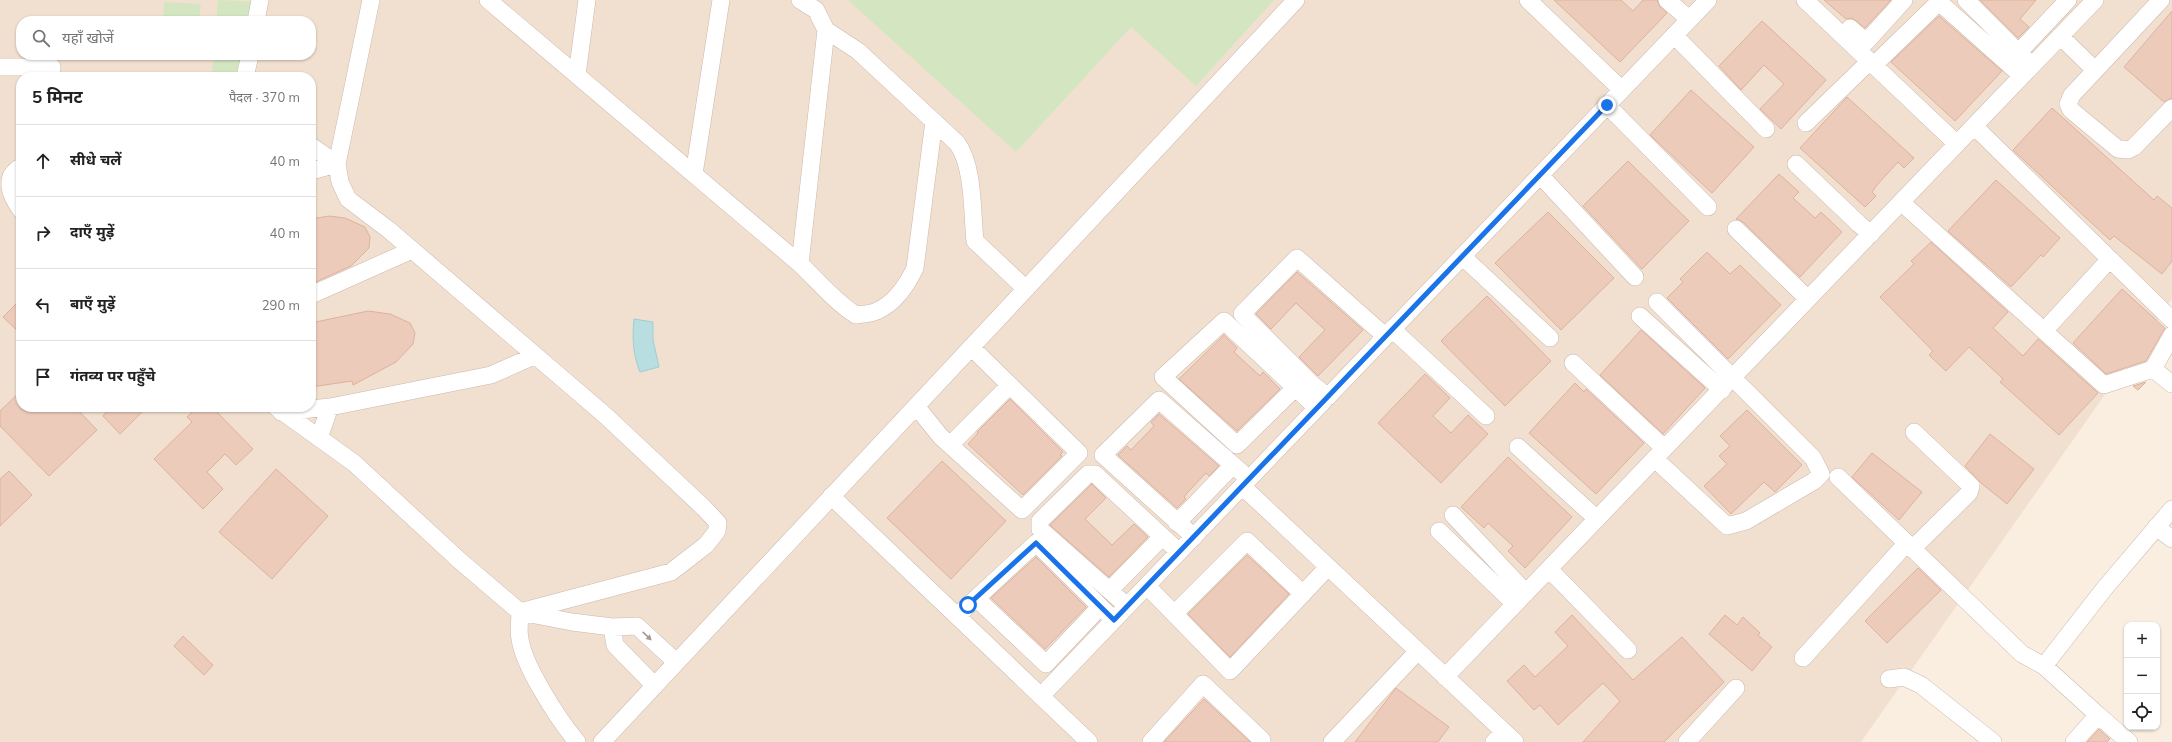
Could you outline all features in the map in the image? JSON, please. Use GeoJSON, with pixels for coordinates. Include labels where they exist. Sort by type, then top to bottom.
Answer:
{"type":"FeatureCollection","features":[{"type":"Feature","properties":{"kind":"street"},"geometry":{"type":"LineString","coordinates":[[257,16],[260,0]]}},
{"type":"Feature","properties":{"kind":"street"},"geometry":{"type":"LineString","coordinates":[[371,0],[337,164],[340,182],[348,199],[412,250],[534,356],[606,416],[718,523],[717,531],[706,545],[671,572],[520,612]]}},
{"type":"Feature","properties":{"kind":"street"},"geometry":{"type":"LineString","coordinates":[[488,0],[800,264],[831,293],[840,306],[856,315],[877,312],[906,287],[915,268],[934,121]]}},
{"type":"Feature","properties":{"kind":"street"},"geometry":{"type":"LineString","coordinates":[[576,75],[587,0]]}},
{"type":"Feature","properties":{"kind":"street"},"geometry":{"type":"LineString","coordinates":[[694,174],[721,0]]}},
{"type":"Feature","properties":{"kind":"street"},"geometry":{"type":"LineString","coordinates":[[800,0],[816,10],[826,30],[858,52],[934,121],[963,152],[970,184],[975,241],[1026,289]]}},
{"type":"Feature","properties":{"kind":"street"},"geometry":{"type":"LineString","coordinates":[[602,742],[1296,0]]}},
{"type":"Feature","properties":{"kind":"street"},"geometry":{"type":"LineString","coordinates":[[1528,0],[1622,90]]}},
{"type":"Feature","properties":{"kind":"street"},"geometry":{"type":"LineString","coordinates":[[1041,696],[1622,90],[1674,35],[1696,7],[1667,0]]}},
{"type":"Feature","properties":{"kind":"street"},"geometry":{"type":"LineString","coordinates":[[1805,0],[1957,144]]}},
{"type":"Feature","properties":{"kind":"street"},"geometry":{"type":"LineString","coordinates":[[1820,0],[1866,42],[1904,0]]}},
{"type":"Feature","properties":{"kind":"street"},"geometry":{"type":"LineString","coordinates":[[1966,0],[2018,53],[2027,71]]}},
{"type":"Feature","properties":{"kind":"street"},"geometry":{"type":"LineString","coordinates":[[2018,53],[2068,0]]}},
{"type":"Feature","properties":{"kind":"street"},"geometry":{"type":"LineString","coordinates":[[2161,0],[2072,95],[2068,104],[2071,110],[2118,149],[2128,150],[2134,147],[2172,108]]}},
{"type":"Feature","properties":{"kind":"street"},"geometry":{"type":"LineString","coordinates":[[1806,123],[1939,2],[2027,71]]}},
{"type":"Feature","properties":{"kind":"street"},"geometry":{"type":"LineString","coordinates":[[1446,677],[2027,71],[2090,2]]}},
{"type":"Feature","properties":{"kind":"street"},"geometry":{"type":"LineString","coordinates":[[800,264],[826,30]]}},
{"type":"Feature","properties":{"kind":"street"},"geometry":{"type":"LineString","coordinates":[[1674,35],[1766,130]]}},
{"type":"Feature","properties":{"kind":"street"},"geometry":{"type":"LineString","coordinates":[[2060,36],[2095,70]]}},
{"type":"Feature","properties":{"kind":"street"},"geometry":{"type":"LineString","coordinates":[[247,72],[249,60]]}},
{"type":"Feature","properties":{"kind":"street"},"geometry":{"type":"LineString","coordinates":[[0,67],[52,67],[52,72]]}},
{"type":"Feature","properties":{"kind":"street"},"geometry":{"type":"LineString","coordinates":[[1607,105],[1708,207]]}},
{"type":"Feature","properties":{"kind":"street"},"geometry":{"type":"LineString","coordinates":[[1974,126],[2172,320]]}},
{"type":"Feature","properties":{"kind":"street"},"geometry":{"type":"LineString","coordinates":[[316,149],[337,164]]}},
{"type":"Feature","properties":{"kind":"street"},"geometry":{"type":"LineString","coordinates":[[316,170],[337,164]]}},
{"type":"Feature","properties":{"kind":"street"},"geometry":{"type":"LineString","coordinates":[[1796,164],[1871,234]]}},
{"type":"Feature","properties":{"kind":"street"},"geometry":{"type":"LineString","coordinates":[[16,172],[12,176],[9,184],[10,194],[16,203]]}},
{"type":"Feature","properties":{"kind":"street"},"geometry":{"type":"LineString","coordinates":[[1540,175],[1635,277]]}},
{"type":"Feature","properties":{"kind":"street"},"geometry":{"type":"LineString","coordinates":[[1901,202],[2104,385],[2153,369],[2172,335]]}},
{"type":"Feature","properties":{"kind":"street"},"geometry":{"type":"LineString","coordinates":[[1736,229],[1808,299]]}},
{"type":"Feature","properties":{"kind":"street"},"geometry":{"type":"LineString","coordinates":[[316,292],[412,250]]}},
{"type":"Feature","properties":{"kind":"street"},"geometry":{"type":"LineString","coordinates":[[1462,256],[1550,338]]}},
{"type":"Feature","properties":{"kind":"street"},"geometry":{"type":"LineString","coordinates":[[1322,402],[1313,385],[1242,314],[1297,258],[1389,332],[1486,416]]}},
{"type":"Feature","properties":{"kind":"street"},"geometry":{"type":"LineString","coordinates":[[2044,331],[2110,259]]}},
{"type":"Feature","properties":{"kind":"street"},"geometry":{"type":"LineString","coordinates":[[1573,363],[1727,526],[1746,521],[1814,481],[1821,474],[1813,458],[1658,302]]}},
{"type":"Feature","properties":{"kind":"street"},"geometry":{"type":"LineString","coordinates":[[1640,316],[1722,390]]}},
{"type":"Feature","properties":{"kind":"street"},"geometry":{"type":"LineString","coordinates":[[1295,388],[1237,445],[1163,377],[1224,321],[1295,388],[1322,402]]}},
{"type":"Feature","properties":{"kind":"street"},"geometry":{"type":"LineString","coordinates":[[916,406],[950,445],[1022,510],[1079,453],[971,347]]}},
{"type":"Feature","properties":{"kind":"street"},"geometry":{"type":"LineString","coordinates":[[316,408],[330,407],[491,375],[534,356]]}},
{"type":"Feature","properties":{"kind":"street"},"geometry":{"type":"LineString","coordinates":[[2153,369],[2172,384]]}},
{"type":"Feature","properties":{"kind":"street"},"geometry":{"type":"LineString","coordinates":[[950,445],[1010,385]]}},
{"type":"Feature","properties":{"kind":"street"},"geometry":{"type":"LineString","coordinates":[[1194,536],[1177,523],[1103,455],[1159,400],[1233,465],[1246,482],[1328,567],[1446,677],[1504,739]]}},
{"type":"Feature","properties":{"kind":"street"},"geometry":{"type":"LineString","coordinates":[[319,438],[330,407]]}},
{"type":"Feature","properties":{"kind":"street"},"geometry":{"type":"LineString","coordinates":[[282,412],[354,463],[459,560],[520,612],[572,622],[612,627],[637,626],[676,662]]}},
{"type":"Feature","properties":{"kind":"street"},"geometry":{"type":"LineString","coordinates":[[1803,658],[1909,547],[1969,493],[1971,486],[1914,432]]}},
{"type":"Feature","properties":{"kind":"street"},"geometry":{"type":"LineString","coordinates":[[1518,447],[1597,519]]}},
{"type":"Feature","properties":{"kind":"street"},"geometry":{"type":"LineString","coordinates":[[1177,523],[1233,465]]}},
{"type":"Feature","properties":{"kind":"street"},"geometry":{"type":"LineString","coordinates":[[1127,606],[1040,529],[1040,521],[1088,474],[1096,474],[1179,552]]}},
{"type":"Feature","properties":{"kind":"street"},"geometry":{"type":"LineString","coordinates":[[1838,477],[1909,547],[2022,654],[2044,666],[2129,742]]}},
{"type":"Feature","properties":{"kind":"street"},"geometry":{"type":"LineString","coordinates":[[831,496],[1089,742]]}},
{"type":"Feature","properties":{"kind":"street"},"geometry":{"type":"LineString","coordinates":[[2044,666],[2104,589],[2172,509]]}},
{"type":"Feature","properties":{"kind":"street"},"geometry":{"type":"LineString","coordinates":[[1453,515],[1521,599]]}},
{"type":"Feature","properties":{"kind":"street"},"geometry":{"type":"LineString","coordinates":[[2156,527],[2172,539]]}},
{"type":"Feature","properties":{"kind":"street"},"geometry":{"type":"LineString","coordinates":[[1439,531],[1521,599]]}},
{"type":"Feature","properties":{"kind":"street"},"geometry":{"type":"LineString","coordinates":[[1110,590],[1162,537]]}},
{"type":"Feature","properties":{"kind":"street"},"geometry":{"type":"LineString","coordinates":[[1175,613],[1247,542],[1304,594]]}},
{"type":"Feature","properties":{"kind":"street"},"geometry":{"type":"LineString","coordinates":[[957,616],[1036,543],[1114,620]]}},
{"type":"Feature","properties":{"kind":"street"},"geometry":{"type":"LineString","coordinates":[[1147,586],[1230,671],[1328,567]]}},
{"type":"Feature","properties":{"kind":"street"},"geometry":{"type":"LineString","coordinates":[[1549,569],[1628,650]]}},
{"type":"Feature","properties":{"kind":"street"},"geometry":{"type":"LineString","coordinates":[[976,598],[1046,664],[1100,607]]}},
{"type":"Feature","properties":{"kind":"street"},"geometry":{"type":"LineString","coordinates":[[520,612],[520,640],[533,674],[564,726],[577,742]]}},
{"type":"Feature","properties":{"kind":"street"},"geometry":{"type":"LineString","coordinates":[[612,627],[615,645],[655,686]]}},
{"type":"Feature","properties":{"kind":"street"},"geometry":{"type":"LineString","coordinates":[[1332,742],[1418,651]]}},
{"type":"Feature","properties":{"kind":"street"},"geometry":{"type":"LineString","coordinates":[[1889,679],[1904,677],[1921,685],[1993,742]]}},
{"type":"Feature","properties":{"kind":"street"},"geometry":{"type":"LineString","coordinates":[[1151,742],[1203,684],[1262,740],[1260,742]]}},
{"type":"Feature","properties":{"kind":"street"},"geometry":{"type":"LineString","coordinates":[[1696,739],[1736,688]]}},
{"type":"Feature","properties":{"kind":"street"},"geometry":{"type":"LineString","coordinates":[[2074,742],[2098,715]]}},
{"type":"Feature","properties":{"kind":"shaded area"},"geometry":{"type":"Polygon","coordinates":[[[0,0],[2172,0],[2172,299],[1861,742],[0,742],[0,0]]]}},
{"type":"Feature","properties":{"kind":"green space"},"geometry":{"type":"Polygon","coordinates":[[[218,0],[258,2],[257,16],[216,16],[218,0]]]}},
{"type":"Feature","properties":{"kind":"green space"},"geometry":{"type":"Polygon","coordinates":[[[848,0],[1274,0],[1196,86],[1131,27],[1016,152],[848,0]]]}},
{"type":"Feature","properties":{"kind":"green space"},"geometry":{"type":"Polygon","coordinates":[[[164,2],[201,4],[200,16],[163,16],[164,2]]]}},
{"type":"Feature","properties":{"kind":"green space"},"geometry":{"type":"Polygon","coordinates":[[[213,60],[253,60],[251,72],[212,72],[213,60]]]}},
{"type":"Feature","properties":{"kind":"water"},"geometry":{"type":"Polygon","coordinates":[[[634,319],[653,322],[653,340],[659,367],[640,372],[634,346],[634,319]]]}},
{"type":"Feature","properties":{"kind":"building"},"geometry":{"type":"Polygon","coordinates":[[[1554,0],[1621,0],[1633,11],[1643,0],[1657,0],[1660,7],[1667,13],[1620,62],[1554,0]]]}},
{"type":"Feature","properties":{"kind":"building"},"geometry":{"type":"Polygon","coordinates":[[[1824,0],[1891,0],[1865,28],[1852,18],[1846,19],[1824,0]]]}},
{"type":"Feature","properties":{"kind":"building"},"geometry":{"type":"Polygon","coordinates":[[[1980,0],[2036,0],[2020,19],[2029,27],[2018,38],[1980,0]]]}},
{"type":"Feature","properties":{"kind":"building"},"geometry":{"type":"Polygon","coordinates":[[[2172,11],[2172,98],[2164,102],[2124,67],[2172,11]]]}},
{"type":"Feature","properties":{"kind":"building"},"geometry":{"type":"Polygon","coordinates":[[[1939,16],[2002,71],[1955,121],[1891,62],[1939,16]]]}},
{"type":"Feature","properties":{"kind":"building"},"geometry":{"type":"Polygon","coordinates":[[[1762,21],[1826,80],[1781,129],[1760,109],[1784,84],[1764,65],[1741,90],[1719,66],[1762,21]]]}},
{"type":"Feature","properties":{"kind":"building"},"geometry":{"type":"Polygon","coordinates":[[[1691,90],[1754,147],[1712,193],[1650,135],[1691,90]]]}},
{"type":"Feature","properties":{"kind":"building"},"geometry":{"type":"Polygon","coordinates":[[[1847,97],[1914,158],[1904,168],[1898,162],[1877,185],[1872,192],[1876,196],[1865,207],[1800,148],[1847,97]]]}},
{"type":"Feature","properties":{"kind":"building"},"geometry":{"type":"Polygon","coordinates":[[[2052,108],[2154,200],[2157,196],[2172,208],[2172,261],[2162,274],[2114,236],[2110,240],[2013,150],[2052,108]]]}},
{"type":"Feature","properties":{"kind":"building"},"geometry":{"type":"Polygon","coordinates":[[[1628,161],[1689,221],[1642,269],[1583,206],[1628,161]]]}},
{"type":"Feature","properties":{"kind":"building"},"geometry":{"type":"Polygon","coordinates":[[[1779,174],[1799,192],[1793,198],[1815,218],[1821,212],[1842,232],[1800,277],[1743,222],[1736,219],[1779,174]]]}},
{"type":"Feature","properties":{"kind":"building"},"geometry":{"type":"Polygon","coordinates":[[[1996,180],[2060,238],[2043,257],[2041,255],[2011,287],[1948,231],[1996,180]]]}},
{"type":"Feature","properties":{"kind":"building"},"geometry":{"type":"Polygon","coordinates":[[[1548,212],[1614,278],[1561,330],[1495,263],[1548,212]]]}},
{"type":"Feature","properties":{"kind":"building"},"geometry":{"type":"Polygon","coordinates":[[[329,216],[345,218],[365,227],[370,237],[369,248],[351,266],[316,282],[316,218],[329,216]]]}},
{"type":"Feature","properties":{"kind":"building"},"geometry":{"type":"Polygon","coordinates":[[[1931,242],[2008,312],[1993,328],[2023,356],[2038,339],[2098,393],[2059,435],[2000,382],[2003,379],[1969,347],[1946,371],[1929,355],[1933,351],[1880,297],[1914,264],[1911,261],[1931,242]]]}},
{"type":"Feature","properties":{"kind":"building"},"geometry":{"type":"Polygon","coordinates":[[[1707,252],[1730,274],[1740,265],[1781,305],[1728,359],[1667,298],[1683,282],[1680,279],[1707,252]]]}},
{"type":"Feature","properties":{"kind":"building"},"geometry":{"type":"Polygon","coordinates":[[[1297,272],[1363,330],[1318,376],[1299,357],[1325,330],[1296,303],[1271,329],[1256,314],[1297,272]]]}},
{"type":"Feature","properties":{"kind":"building"},"geometry":{"type":"Polygon","coordinates":[[[2122,289],[2165,328],[2146,361],[2106,374],[2073,343],[2122,289]]]}},
{"type":"Feature","properties":{"kind":"building"},"geometry":{"type":"Polygon","coordinates":[[[1487,296],[1551,361],[1505,406],[1441,341],[1487,296]]]}},
{"type":"Feature","properties":{"kind":"building"},"geometry":{"type":"Polygon","coordinates":[[[16,304],[16,329],[3,317],[16,304]]]}},
{"type":"Feature","properties":{"kind":"building"},"geometry":{"type":"Polygon","coordinates":[[[368,311],[390,314],[410,323],[415,333],[413,344],[396,362],[353,385],[352,381],[316,386],[316,322],[368,311]]]}},
{"type":"Feature","properties":{"kind":"building"},"geometry":{"type":"Polygon","coordinates":[[[1641,330],[1705,388],[1663,434],[1600,375],[1641,330]]]}},
{"type":"Feature","properties":{"kind":"building"},"geometry":{"type":"Polygon","coordinates":[[[1224,335],[1237,348],[1234,352],[1260,376],[1263,372],[1280,389],[1237,431],[1179,379],[1224,335]]]}},
{"type":"Feature","properties":{"kind":"building"},"geometry":{"type":"Polygon","coordinates":[[[1425,374],[1450,398],[1433,416],[1451,433],[1468,415],[1488,434],[1441,483],[1378,423],[1425,374]]]}},
{"type":"Feature","properties":{"kind":"building"},"geometry":{"type":"Polygon","coordinates":[[[2146,382],[2138,390],[2133,386],[2146,382]]]}},
{"type":"Feature","properties":{"kind":"building"},"geometry":{"type":"Polygon","coordinates":[[[1575,383],[1584,392],[1586,389],[1644,443],[1596,494],[1529,433],[1575,383]]]}},
{"type":"Feature","properties":{"kind":"building"},"geometry":{"type":"Polygon","coordinates":[[[16,396],[16,412],[80,412],[97,430],[49,476],[0,426],[0,411],[16,396]]]}},
{"type":"Feature","properties":{"kind":"building"},"geometry":{"type":"Polygon","coordinates":[[[1010,399],[1063,452],[1060,455],[1062,456],[1023,495],[968,444],[978,433],[977,432],[1010,399]]]}},
{"type":"Feature","properties":{"kind":"building"},"geometry":{"type":"Polygon","coordinates":[[[1747,410],[1802,465],[1775,492],[1764,482],[1731,514],[1704,486],[1727,464],[1719,456],[1730,446],[1720,436],[1747,410]]]}},
{"type":"Feature","properties":{"kind":"building"},"geometry":{"type":"Polygon","coordinates":[[[107,412],[142,412],[120,434],[103,416],[107,412]]]}},
{"type":"Feature","properties":{"kind":"building"},"geometry":{"type":"Polygon","coordinates":[[[192,412],[217,412],[253,449],[236,465],[225,454],[207,472],[223,489],[203,509],[154,459],[192,422],[187,417],[192,412]]]}},
{"type":"Feature","properties":{"kind":"building"},"geometry":{"type":"Polygon","coordinates":[[[1159,414],[1219,466],[1209,476],[1206,473],[1187,493],[1184,497],[1186,499],[1177,508],[1118,455],[1127,446],[1131,450],[1154,426],[1151,422],[1159,414]]]}},
{"type":"Feature","properties":{"kind":"building"},"geometry":{"type":"Polygon","coordinates":[[[1990,434],[2034,469],[2007,504],[1981,483],[1965,466],[1990,434]]]}},
{"type":"Feature","properties":{"kind":"building"},"geometry":{"type":"Polygon","coordinates":[[[1872,453],[1922,492],[1899,520],[1852,477],[1872,453]]]}},
{"type":"Feature","properties":{"kind":"building"},"geometry":{"type":"Polygon","coordinates":[[[1508,457],[1572,517],[1525,568],[1508,551],[1513,546],[1488,523],[1484,528],[1461,507],[1508,457]]]}},
{"type":"Feature","properties":{"kind":"building"},"geometry":{"type":"Polygon","coordinates":[[[942,461],[1006,521],[951,579],[887,518],[942,461]]]}},
{"type":"Feature","properties":{"kind":"building"},"geometry":{"type":"Polygon","coordinates":[[[276,469],[328,516],[272,579],[219,532],[276,469]]]}},
{"type":"Feature","properties":{"kind":"building"},"geometry":{"type":"Polygon","coordinates":[[[9,471],[32,495],[0,526],[0,479],[9,471]]]}},
{"type":"Feature","properties":{"kind":"building"},"geometry":{"type":"Polygon","coordinates":[[[1092,484],[1106,498],[1085,519],[1112,545],[1134,524],[1148,537],[1109,577],[1050,525],[1092,484]]]}},
{"type":"Feature","properties":{"kind":"building"},"geometry":{"type":"Polygon","coordinates":[[[1247,555],[1289,594],[1230,657],[1188,614],[1247,555]]]}},
{"type":"Feature","properties":{"kind":"building"},"geometry":{"type":"Polygon","coordinates":[[[1036,557],[1086,607],[1045,649],[991,598],[1036,557]]]}},
{"type":"Feature","properties":{"kind":"building"},"geometry":{"type":"Polygon","coordinates":[[[1918,568],[1941,590],[1887,643],[1865,621],[1918,568]]]}},
{"type":"Feature","properties":{"kind":"building"},"geometry":{"type":"Polygon","coordinates":[[[1572,615],[1633,680],[1682,637],[1724,682],[1664,742],[1583,742],[1620,701],[1603,683],[1558,725],[1540,705],[1534,710],[1507,681],[1524,665],[1535,677],[1568,646],[1555,632],[1572,615]]]}},
{"type":"Feature","properties":{"kind":"building"},"geometry":{"type":"Polygon","coordinates":[[[1725,615],[1737,625],[1743,617],[1760,633],[1758,635],[1772,647],[1752,671],[1709,634],[1725,615]]]}},
{"type":"Feature","properties":{"kind":"building"},"geometry":{"type":"Polygon","coordinates":[[[183,636],[213,665],[204,675],[174,646],[183,636]]]}},
{"type":"Feature","properties":{"kind":"building"},"geometry":{"type":"Polygon","coordinates":[[[1396,688],[1449,727],[1438,742],[1355,742],[1396,688]]]}},
{"type":"Feature","properties":{"kind":"building"},"geometry":{"type":"Polygon","coordinates":[[[1204,699],[1250,742],[1164,742],[1204,699]]]}},
{"type":"Feature","properties":{"kind":"building"},"geometry":{"type":"Polygon","coordinates":[[[2099,729],[2110,739],[2107,742],[2087,742],[2099,729]]]}},
{"type":"Feature","properties":{"kind":"route"},"geometry":{"type":"LineString","coordinates":[[968,605],[1036,543],[1114,620],[1607,105]]}}]}
